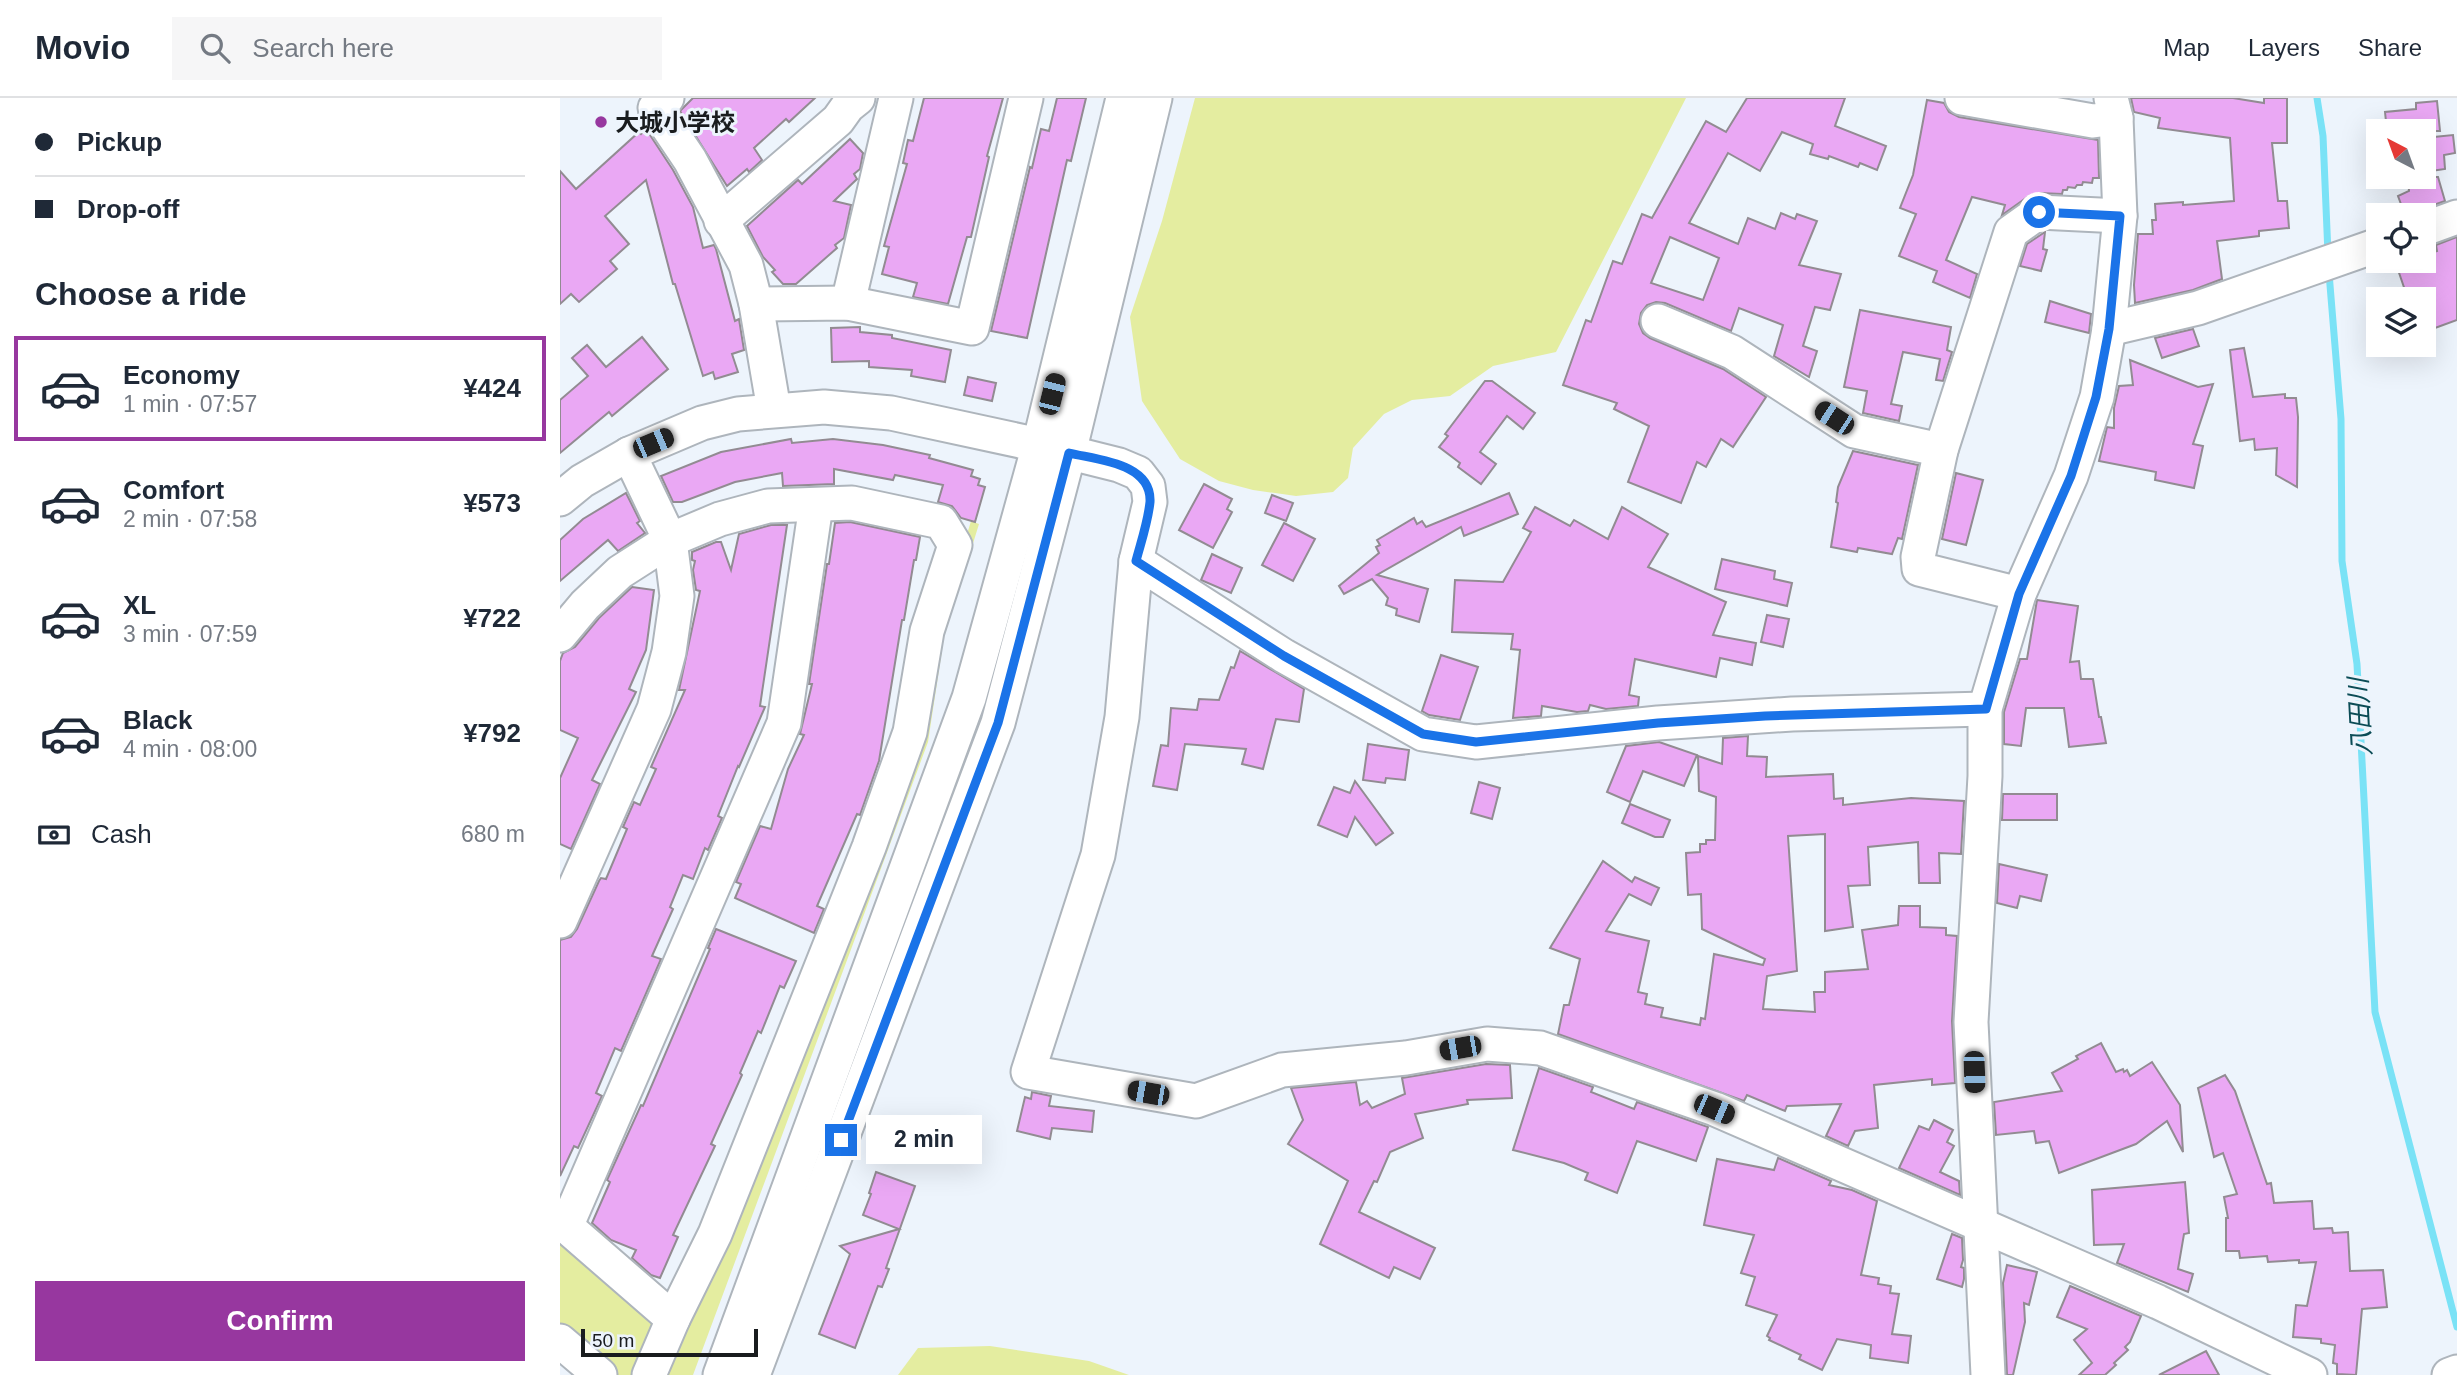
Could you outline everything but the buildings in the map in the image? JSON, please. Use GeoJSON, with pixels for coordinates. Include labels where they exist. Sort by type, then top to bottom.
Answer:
{"type":"FeatureCollection","features":[{"type":"Feature","properties":{"kind":"street"},"geometry":{"type":"LineString","coordinates":[[667,98],[655,108],[690,160],[746,265],[756,304],[774,410]]}},
{"type":"Feature","properties":{"kind":"street"},"geometry":{"type":"LineString","coordinates":[[848,303],[897,98]]}},
{"type":"Feature","properties":{"kind":"street"},"geometry":{"type":"LineString","coordinates":[[753,1375],[998,723],[1123,98]]}},
{"type":"Feature","properties":{"kind":"street"},"geometry":{"type":"LineString","coordinates":[[720,1375],[969,698],[1054,449],[1155,98]]}},
{"type":"Feature","properties":{"kind":"street"},"geometry":{"type":"LineString","coordinates":[[1962,98],[2093,121],[2113,108],[2120,216],[2109,329],[2096,397],[2071,476],[2019,594],[1986,709],[1972,1022],[1988,1375]]}},
{"type":"Feature","properties":{"kind":"street"},"geometry":{"type":"LineString","coordinates":[[756,304],[848,303],[972,328],[1023,99]]}},
{"type":"Feature","properties":{"kind":"street"},"geometry":{"type":"LineString","coordinates":[[721,221],[848,109]]}},
{"type":"Feature","properties":{"kind":"street"},"geometry":{"type":"LineString","coordinates":[[848,109],[850,127],[888,134]]}},
{"type":"Feature","properties":{"kind":"street"},"geometry":{"type":"LineString","coordinates":[[2019,594],[1919,569],[1918,557],[1941,450],[2011,232],[2039,212],[2120,216]]}},
{"type":"Feature","properties":{"kind":"street"},"geometry":{"type":"LineString","coordinates":[[2436,225],[2457,217]]}},
{"type":"Feature","properties":{"kind":"street"},"geometry":{"type":"LineString","coordinates":[[2109,329],[2198,308],[2366,249]]}},
{"type":"Feature","properties":{"kind":"street"},"geometry":{"type":"LineString","coordinates":[[1658,321],[1732,352],[1854,431],[1941,450]]}},
{"type":"Feature","properties":{"kind":"street"},"geometry":{"type":"LineString","coordinates":[[560,499],[582,481],[629,454],[702,423],[738,414],[824,407],[891,413],[1054,449],[1119,465],[1138,473],[1147,486],[1150,502],[1136,561],[1122,716],[1098,855],[1028,1072],[1196,1101],[1282,1070],[1406,1058],[1487,1044],[1539,1048],[1714,1109],[1981,1223],[2158,1302],[2310,1375]]}},
{"type":"Feature","properties":{"kind":"street"},"geometry":{"type":"LineString","coordinates":[[560,921],[654,709],[669,652],[677,596],[670,540],[629,454]]}},
{"type":"Feature","properties":{"kind":"street"},"geometry":{"type":"LineString","coordinates":[[560,635],[585,605],[620,572],[670,540],[720,519],[768,506],[852,503],[941,522],[955,545],[927,631],[910,732],[869,847],[715,1234],[649,1375]]}},
{"type":"Feature","properties":{"kind":"street"},"geometry":{"type":"LineString","coordinates":[[673,1320],[563,1224],[784,723],[816,505]]}},
{"type":"Feature","properties":{"kind":"street"},"geometry":{"type":"LineString","coordinates":[[1136,561],[1284,656],[1423,734],[1476,742],[1644,724],[1765,716],[1986,709]]}},
{"type":"Feature","properties":{"kind":"street"},"geometry":{"type":"LineString","coordinates":[[560,1341],[600,1375]]}},
{"type":"Feature","properties":{"kind":"street"},"geometry":{"type":"LineString","coordinates":[[2449,1375],[2457,1372]]}},
{"type":"Feature","properties":{"kind":"green space"},"geometry":{"type":"Polygon","coordinates":[[[1195,98],[1686,98],[1556,352],[1493,366],[1450,396],[1412,400],[1384,414],[1353,448],[1348,478],[1333,492],[1296,496],[1253,490],[1219,481],[1180,459],[1142,401],[1130,317],[1162,221],[1195,98]]]}},
{"type":"Feature","properties":{"kind":"green space"},"geometry":{"type":"Polygon","coordinates":[[[971,521],[979,524],[944,637],[928,742],[693,1375],[659,1375],[937,633],[971,521]]]}},
{"type":"Feature","properties":{"kind":"green space"},"geometry":{"type":"Polygon","coordinates":[[[560,1235],[654,1318],[657,1329],[637,1375],[611,1375],[560,1330],[560,1235]]]}},
{"type":"Feature","properties":{"kind":"green space"},"geometry":{"type":"Polygon","coordinates":[[[990,1346],[1089,1361],[1129,1375],[898,1375],[918,1348],[990,1346]]]}},
{"type":"Feature","properties":{"kind":"waterway","name":"八田川"},"geometry":{"type":"LineString","coordinates":[[2317,98],[2323,136],[2328,254]]}},
{"type":"Feature","properties":{"kind":"waterway","name":"八田川"},"geometry":{"type":"LineString","coordinates":[[2329,273],[2341,419],[2342,561],[2357,664],[2375,1012],[2457,1327]]}},
{"type":"Feature","properties":{"kind":"place","name":"大城小学校"},"geometry":{"type":"Point","coordinates":[601,122]}},
{"type":"Feature","properties":{"kind":"route"},"geometry":{"type":"LineString","coordinates":[[841,1140],[998,723],[1069,453],[1119,465],[1138,473],[1147,486],[1150,502],[1136,561],[1284,656],[1423,734],[1476,742],[1658,723],[1765,716],[1986,709],[2019,594],[2071,476],[2096,397],[2109,329],[2120,216],[2039,212]]}}]}
